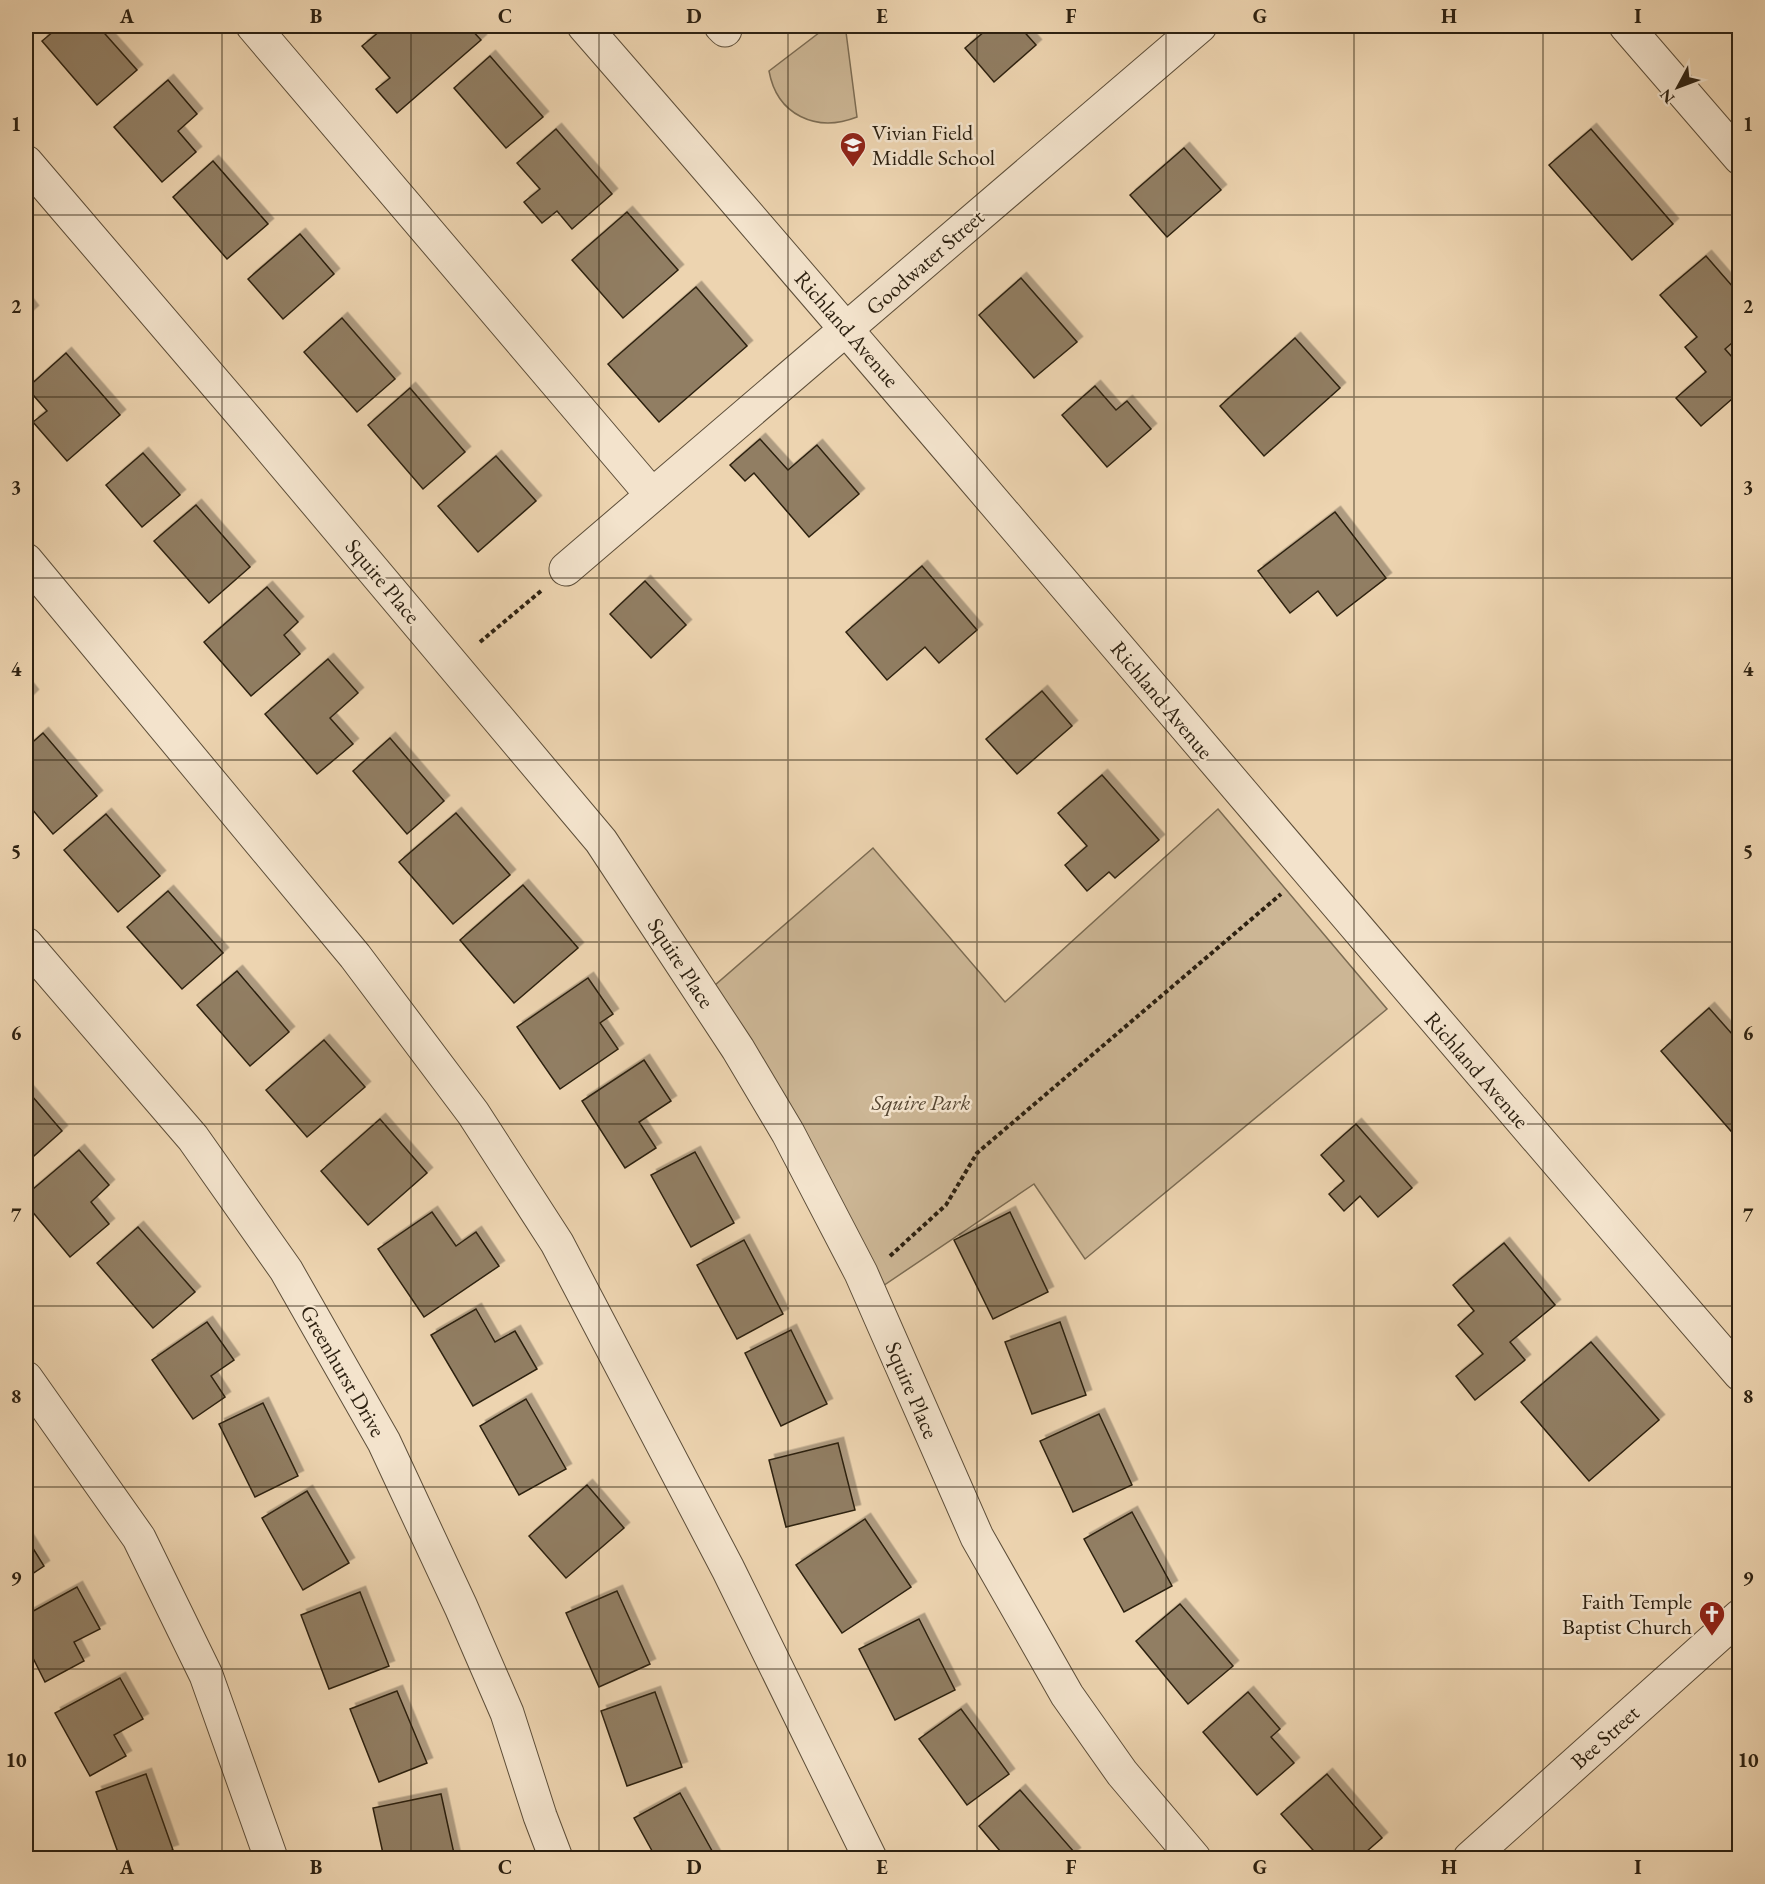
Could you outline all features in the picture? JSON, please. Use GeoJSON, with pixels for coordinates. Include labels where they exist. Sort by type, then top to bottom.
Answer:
{"type":"FeatureCollection","features":[{"type":"Feature","properties":{"kind":"street"},"geometry":{"type":"LineString","coordinates":[[253,26],[652,495]]}},
{"type":"Feature","properties":{"kind":"street","name":"Richland Avenue"},"geometry":{"type":"LineString","coordinates":[[584,26],[848,328],[1307,872],[1740,1374]]}},
{"type":"Feature","properties":{"kind":"street","name":"Goodwater Street"},"geometry":{"type":"LineString","coordinates":[[566,569],[1200,26]]}},
{"type":"Feature","properties":{"kind":"street"},"geometry":{"type":"LineString","coordinates":[[1626,26],[1740,158]]}},
{"type":"Feature","properties":{"kind":"street","name":"Squire Place"},"geometry":{"type":"LineString","coordinates":[[26,162],[601,841],[738,1049],[783,1123],[861,1273],[977,1537],[1061,1685],[1122,1773],[1194,1858]]}},
{"type":"Feature","properties":{"kind":"street"},"geometry":{"type":"LineString","coordinates":[[26,560],[355,956],[473,1113],[557,1243],[728,1569],[870,1858]]}},
{"type":"Feature","properties":{"kind":"street","name":"Greenhurst Drive"},"geometry":{"type":"LineString","coordinates":[[26,944],[193,1138],[292,1280],[384,1442],[461,1607],[507,1713],[556,1858]]}},
{"type":"Feature","properties":{"kind":"street"},"geometry":{"type":"LineString","coordinates":[[26,1378],[139,1538],[206,1674],[271,1858]]}},
{"type":"Feature","properties":{"kind":"street","name":"Bee Street"},"geometry":{"type":"LineString","coordinates":[[1470,1858],[1740,1616]]}},
{"type":"Feature","properties":{"kind":"path"},"geometry":{"type":"LineString","coordinates":[[454,665],[566,569]]}},
{"type":"Feature","properties":{"kind":"path"},"geometry":{"type":"LineString","coordinates":[[861,1273],[898,1251],[946,1205],[977,1153],[1307,872]]}},
{"type":"Feature","properties":{"kind":"green space"},"geometry":{"type":"Polygon","coordinates":[[[828,26],[847,26],[857,117],[827,123],[813,121],[790,109],[780,99],[769,71],[828,26]]]}},
{"type":"Feature","properties":{"kind":"green space","name":"Squire Park"},"geometry":{"type":"Polygon","coordinates":[[[1218,809],[1387,1009],[1085,1259],[1034,1184],[874,1292],[714,986],[873,848],[1005,1002],[1218,809]]]}},
{"type":"Feature","properties":{"kind":"building"},"geometry":{"type":"Polygon","coordinates":[[[60,26],[98,26],[137,70],[97,105],[42,41],[60,26]]]}},
{"type":"Feature","properties":{"kind":"building"},"geometry":{"type":"Polygon","coordinates":[[[386,26],[468,26],[481,40],[397,113],[376,89],[390,78],[362,46],[386,26]]]}},
{"type":"Feature","properties":{"kind":"building"},"geometry":{"type":"Polygon","coordinates":[[[991,26],[1019,26],[1036,45],[994,82],[965,48],[991,26]]]}},
{"type":"Feature","properties":{"kind":"building"},"geometry":{"type":"Polygon","coordinates":[[[490,56],[543,117],[506,148],[454,88],[490,56]]]}},
{"type":"Feature","properties":{"kind":"building"},"geometry":{"type":"Polygon","coordinates":[[[168,80],[197,114],[178,131],[196,152],[162,182],[114,127],[168,80]]]}},
{"type":"Feature","properties":{"kind":"building"},"geometry":{"type":"Polygon","coordinates":[[[556,129],[612,194],[572,229],[557,211],[542,223],[524,202],[540,189],[517,163],[556,129]]]}},
{"type":"Feature","properties":{"kind":"building"},"geometry":{"type":"Polygon","coordinates":[[[1591,129],[1673,224],[1632,260],[1549,165],[1591,129]]]}},
{"type":"Feature","properties":{"kind":"building"},"geometry":{"type":"Polygon","coordinates":[[[1184,148],[1221,190],[1167,237],[1130,195],[1184,148]]]}},
{"type":"Feature","properties":{"kind":"building"},"geometry":{"type":"Polygon","coordinates":[[[213,161],[268,224],[227,259],[173,197],[213,161]]]}},
{"type":"Feature","properties":{"kind":"building"},"geometry":{"type":"Polygon","coordinates":[[[627,212],[678,270],[623,318],[572,260],[627,212]]]}},
{"type":"Feature","properties":{"kind":"building"},"geometry":{"type":"Polygon","coordinates":[[[300,234],[334,274],[283,319],[248,279],[300,234]]]}},
{"type":"Feature","properties":{"kind":"building"},"geometry":{"type":"Polygon","coordinates":[[[1706,256],[1740,295],[1740,336],[1725,349],[1740,366],[1740,392],[1701,426],[1676,398],[1706,372],[1685,347],[1697,337],[1660,295],[1706,256]]]}},
{"type":"Feature","properties":{"kind":"building"},"geometry":{"type":"Polygon","coordinates":[[[1021,278],[1077,342],[1034,378],[979,315],[1021,278]]]}},
{"type":"Feature","properties":{"kind":"building"},"geometry":{"type":"Polygon","coordinates":[[[696,287],[747,346],[659,422],[608,364],[696,287]]]}},
{"type":"Feature","properties":{"kind":"building"},"geometry":{"type":"Polygon","coordinates":[[[26,302],[33,311],[26,317],[26,302]]]}},
{"type":"Feature","properties":{"kind":"building"},"geometry":{"type":"Polygon","coordinates":[[[342,318],[395,379],[357,412],[304,352],[342,318]]]}},
{"type":"Feature","properties":{"kind":"building"},"geometry":{"type":"Polygon","coordinates":[[[1295,338],[1340,388],[1264,456],[1220,406],[1295,338]]]}},
{"type":"Feature","properties":{"kind":"building"},"geometry":{"type":"Polygon","coordinates":[[[66,353],[120,415],[67,461],[33,422],[47,411],[27,388],[66,353]]]}},
{"type":"Feature","properties":{"kind":"building"},"geometry":{"type":"Polygon","coordinates":[[[1095,386],[1116,410],[1127,401],[1151,429],[1107,467],[1062,415],[1095,386]]]}},
{"type":"Feature","properties":{"kind":"building"},"geometry":{"type":"Polygon","coordinates":[[[410,388],[465,452],[423,489],[368,425],[410,388]]]}},
{"type":"Feature","properties":{"kind":"building"},"geometry":{"type":"Polygon","coordinates":[[[760,439],[788,470],[817,445],[859,494],[809,537],[754,473],[745,481],[730,465],[760,439]]]}},
{"type":"Feature","properties":{"kind":"building"},"geometry":{"type":"Polygon","coordinates":[[[143,453],[180,495],[142,527],[106,485],[143,453]]]}},
{"type":"Feature","properties":{"kind":"building"},"geometry":{"type":"Polygon","coordinates":[[[496,456],[536,501],[478,552],[438,506],[496,456]]]}},
{"type":"Feature","properties":{"kind":"building"},"geometry":{"type":"Polygon","coordinates":[[[196,505],[250,567],[209,603],[154,541],[196,505]]]}},
{"type":"Feature","properties":{"kind":"building"},"geometry":{"type":"Polygon","coordinates":[[[1335,512],[1386,578],[1337,616],[1318,591],[1290,613],[1258,571],[1335,512]]]}},
{"type":"Feature","properties":{"kind":"building"},"geometry":{"type":"Polygon","coordinates":[[[922,566],[977,630],[939,663],[925,647],[887,680],[846,632],[922,566]]]}},
{"type":"Feature","properties":{"kind":"building"},"geometry":{"type":"Polygon","coordinates":[[[645,581],[686,625],[651,658],[610,614],[645,581]]]}},
{"type":"Feature","properties":{"kind":"building"},"geometry":{"type":"Polygon","coordinates":[[[267,587],[298,622],[284,635],[300,654],[251,696],[204,642],[267,587]]]}},
{"type":"Feature","properties":{"kind":"building"},"geometry":{"type":"Polygon","coordinates":[[[328,659],[358,693],[330,718],[353,744],[317,774],[265,714],[328,659]]]}},
{"type":"Feature","properties":{"kind":"building"},"geometry":{"type":"Polygon","coordinates":[[[26,686],[33,695],[26,702],[26,686]]]}},
{"type":"Feature","properties":{"kind":"building"},"geometry":{"type":"Polygon","coordinates":[[[1042,691],[1072,726],[1017,774],[986,739],[1042,691]]]}},
{"type":"Feature","properties":{"kind":"building"},"geometry":{"type":"Polygon","coordinates":[[[43,733],[97,796],[53,834],[26,802],[26,748],[43,733]]]}},
{"type":"Feature","properties":{"kind":"building"},"geometry":{"type":"Polygon","coordinates":[[[390,738],[444,801],[407,834],[353,771],[390,738]]]}},
{"type":"Feature","properties":{"kind":"building"},"geometry":{"type":"Polygon","coordinates":[[[1102,775],[1159,840],[1115,878],[1109,872],[1087,891],[1065,865],[1087,846],[1058,813],[1102,775]]]}},
{"type":"Feature","properties":{"kind":"building"},"geometry":{"type":"Polygon","coordinates":[[[456,813],[510,875],[453,924],[399,862],[456,813]]]}},
{"type":"Feature","properties":{"kind":"building"},"geometry":{"type":"Polygon","coordinates":[[[106,814],[160,876],[118,912],[64,850],[106,814]]]}},
{"type":"Feature","properties":{"kind":"building"},"geometry":{"type":"Polygon","coordinates":[[[523,885],[578,948],[514,1003],[460,940],[523,885]]]}},
{"type":"Feature","properties":{"kind":"building"},"geometry":{"type":"Polygon","coordinates":[[[168,891],[223,953],[182,989],[127,927],[168,891]]]}},
{"type":"Feature","properties":{"kind":"building"},"geometry":{"type":"Polygon","coordinates":[[[237,971],[289,1032],[250,1066],[197,1005],[237,971]]]}},
{"type":"Feature","properties":{"kind":"building"},"geometry":{"type":"Polygon","coordinates":[[[588,978],[613,1014],[600,1023],[618,1049],[560,1089],[517,1027],[588,978]]]}},
{"type":"Feature","properties":{"kind":"building"},"geometry":{"type":"Polygon","coordinates":[[[1709,1008],[1740,1043],[1740,1136],[1737,1138],[1661,1051],[1709,1008]]]}},
{"type":"Feature","properties":{"kind":"building"},"geometry":{"type":"Polygon","coordinates":[[[324,1040],[365,1087],[307,1137],[266,1090],[324,1040]]]}},
{"type":"Feature","properties":{"kind":"building"},"geometry":{"type":"Polygon","coordinates":[[[644,1060],[671,1101],[639,1122],[656,1148],[625,1168],[582,1101],[644,1060]]]}},
{"type":"Feature","properties":{"kind":"building"},"geometry":{"type":"Polygon","coordinates":[[[26,1089],[62,1131],[26,1163],[26,1089]]]}},
{"type":"Feature","properties":{"kind":"building"},"geometry":{"type":"Polygon","coordinates":[[[380,1119],[427,1173],[368,1225],[321,1171],[380,1119]]]}},
{"type":"Feature","properties":{"kind":"building"},"geometry":{"type":"Polygon","coordinates":[[[1356,1124],[1412,1188],[1378,1217],[1360,1196],[1344,1211],[1329,1194],[1344,1181],[1321,1155],[1356,1124]]]}},
{"type":"Feature","properties":{"kind":"building"},"geometry":{"type":"Polygon","coordinates":[[[79,1150],[109,1185],[91,1202],[109,1224],[70,1257],[26,1204],[26,1195],[79,1150]]]}},
{"type":"Feature","properties":{"kind":"building"},"geometry":{"type":"Polygon","coordinates":[[[695,1152],[734,1223],[691,1247],[651,1175],[695,1152]]]}},
{"type":"Feature","properties":{"kind":"building"},"geometry":{"type":"Polygon","coordinates":[[[432,1212],[456,1246],[476,1232],[499,1266],[424,1317],[378,1249],[432,1212]]]}},
{"type":"Feature","properties":{"kind":"building"},"geometry":{"type":"Polygon","coordinates":[[[1010,1212],[1048,1292],[993,1319],[954,1240],[1010,1212]]]}},
{"type":"Feature","properties":{"kind":"building"},"geometry":{"type":"Polygon","coordinates":[[[138,1227],[195,1292],[153,1328],[97,1263],[138,1227]]]}},
{"type":"Feature","properties":{"kind":"building"},"geometry":{"type":"Polygon","coordinates":[[[744,1240],[783,1314],[737,1339],[697,1265],[744,1240]]]}},
{"type":"Feature","properties":{"kind":"building"},"geometry":{"type":"Polygon","coordinates":[[[1504,1243],[1555,1305],[1510,1342],[1525,1360],[1475,1400],[1456,1376],[1483,1354],[1458,1325],[1474,1311],[1453,1285],[1504,1243]]]}},
{"type":"Feature","properties":{"kind":"building"},"geometry":{"type":"Polygon","coordinates":[[[476,1309],[495,1342],[515,1331],[537,1369],[473,1406],[431,1335],[476,1309]]]}},
{"type":"Feature","properties":{"kind":"building"},"geometry":{"type":"Polygon","coordinates":[[[207,1322],[234,1360],[211,1376],[225,1397],[193,1419],[152,1360],[207,1322]]]}},
{"type":"Feature","properties":{"kind":"building"},"geometry":{"type":"Polygon","coordinates":[[[1060,1322],[1086,1395],[1032,1414],[1005,1342],[1060,1322]]]}},
{"type":"Feature","properties":{"kind":"building"},"geometry":{"type":"Polygon","coordinates":[[[791,1330],[827,1404],[781,1426],[745,1353],[791,1330]]]}},
{"type":"Feature","properties":{"kind":"building"},"geometry":{"type":"Polygon","coordinates":[[[1591,1342],[1659,1420],[1589,1481],[1521,1402],[1591,1342]]]}},
{"type":"Feature","properties":{"kind":"building"},"geometry":{"type":"Polygon","coordinates":[[[526,1399],[566,1469],[519,1495],[480,1426],[526,1399]]]}},
{"type":"Feature","properties":{"kind":"building"},"geometry":{"type":"Polygon","coordinates":[[[263,1403],[298,1476],[255,1497],[219,1424],[263,1403]]]}},
{"type":"Feature","properties":{"kind":"building"},"geometry":{"type":"Polygon","coordinates":[[[1099,1414],[1132,1485],[1073,1512],[1040,1441],[1099,1414]]]}},
{"type":"Feature","properties":{"kind":"building"},"geometry":{"type":"Polygon","coordinates":[[[838,1443],[855,1510],[786,1527],[769,1460],[838,1443]]]}},
{"type":"Feature","properties":{"kind":"building"},"geometry":{"type":"Polygon","coordinates":[[[587,1485],[624,1528],[566,1578],[529,1536],[587,1485]]]}},
{"type":"Feature","properties":{"kind":"building"},"geometry":{"type":"Polygon","coordinates":[[[307,1491],[349,1563],[303,1590],[262,1518],[307,1491]]]}},
{"type":"Feature","properties":{"kind":"building"},"geometry":{"type":"Polygon","coordinates":[[[1132,1512],[1172,1586],[1124,1612],[1084,1539],[1132,1512]]]}},
{"type":"Feature","properties":{"kind":"building"},"geometry":{"type":"Polygon","coordinates":[[[865,1519],[911,1587],[842,1633],[796,1565],[865,1519]]]}},
{"type":"Feature","properties":{"kind":"building"},"geometry":{"type":"Polygon","coordinates":[[[26,1537],[44,1566],[26,1578],[26,1537]]]}},
{"type":"Feature","properties":{"kind":"building"},"geometry":{"type":"Polygon","coordinates":[[[77,1587],[100,1629],[74,1642],[84,1661],[45,1682],[26,1644],[26,1615],[77,1587]]]}},
{"type":"Feature","properties":{"kind":"building"},"geometry":{"type":"Polygon","coordinates":[[[617,1591],[650,1664],[599,1687],[566,1613],[617,1591]]]}},
{"type":"Feature","properties":{"kind":"building"},"geometry":{"type":"Polygon","coordinates":[[[360,1592],[389,1666],[329,1689],[301,1615],[360,1592]]]}},
{"type":"Feature","properties":{"kind":"building"},"geometry":{"type":"Polygon","coordinates":[[[1180,1604],[1233,1666],[1188,1704],[1136,1641],[1180,1604]]]}},
{"type":"Feature","properties":{"kind":"building"},"geometry":{"type":"Polygon","coordinates":[[[919,1619],[955,1690],[895,1720],[859,1649],[919,1619]]]}},
{"type":"Feature","properties":{"kind":"building"},"geometry":{"type":"Polygon","coordinates":[[[120,1678],[143,1719],[114,1735],[126,1756],[90,1776],[55,1713],[120,1678]]]}},
{"type":"Feature","properties":{"kind":"building"},"geometry":{"type":"Polygon","coordinates":[[[397,1691],[427,1763],[379,1782],[350,1709],[397,1691]]]}},
{"type":"Feature","properties":{"kind":"building"},"geometry":{"type":"Polygon","coordinates":[[[655,1692],[682,1767],[627,1786],[601,1711],[655,1692]]]}},
{"type":"Feature","properties":{"kind":"building"},"geometry":{"type":"Polygon","coordinates":[[[1248,1692],[1280,1729],[1271,1737],[1294,1763],[1257,1795],[1203,1732],[1248,1692]]]}},
{"type":"Feature","properties":{"kind":"building"},"geometry":{"type":"Polygon","coordinates":[[[961,1709],[1009,1774],[967,1805],[919,1739],[961,1709]]]}},
{"type":"Feature","properties":{"kind":"building"},"geometry":{"type":"Polygon","coordinates":[[[146,1774],[173,1850],[149,1858],[120,1858],[96,1792],[146,1774]]]}},
{"type":"Feature","properties":{"kind":"building"},"geometry":{"type":"Polygon","coordinates":[[[1327,1774],[1382,1838],[1359,1858],[1320,1858],[1281,1814],[1327,1774]]]}},
{"type":"Feature","properties":{"kind":"building"},"geometry":{"type":"Polygon","coordinates":[[[1020,1790],[1075,1853],[1068,1858],[1006,1858],[979,1826],[1020,1790]]]}},
{"type":"Feature","properties":{"kind":"building"},"geometry":{"type":"Polygon","coordinates":[[[680,1793],[716,1858],[656,1858],[634,1818],[680,1793]]]}},
{"type":"Feature","properties":{"kind":"building"},"geometry":{"type":"Polygon","coordinates":[[[441,1794],[455,1858],[384,1858],[373,1808],[441,1794]]]}},
{"type":"Feature","properties":{"kind":"place","name":"Vivian Field Middle School"},"geometry":{"type":"Point","coordinates":[853,168]}},
{"type":"Feature","properties":{"kind":"place","name":"Faith Temple Baptist Church"},"geometry":{"type":"Point","coordinates":[1712,1637]}}]}
